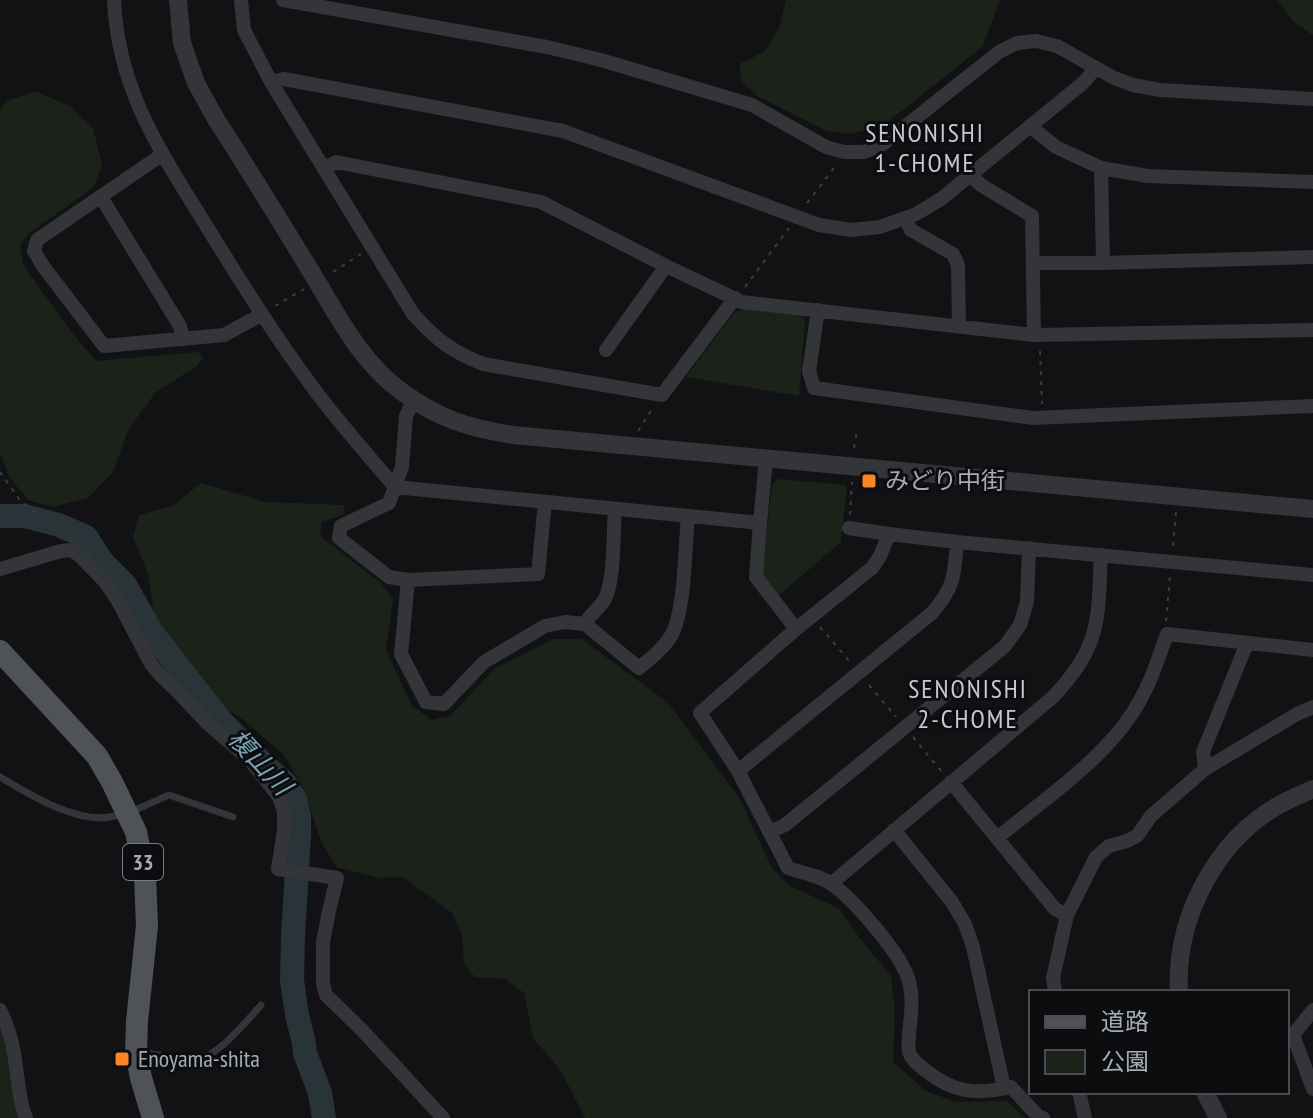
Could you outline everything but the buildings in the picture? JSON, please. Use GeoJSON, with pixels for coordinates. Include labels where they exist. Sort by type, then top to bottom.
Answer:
{"type":"FeatureCollection","features":[{"type":"Feature","properties":{"kind":"main road","name":"33"},"geometry":{"type":"LineString","coordinates":[[0,651],[97,756],[136,832],[145,875],[147,907],[136,1052],[153,1118]]}},
{"type":"Feature","properties":{"kind":"street"},"geometry":{"type":"LineString","coordinates":[[114,0],[123,66],[137,105],[163,154],[261,315],[315,390],[395,487],[760,523]]}},
{"type":"Feature","properties":{"kind":"street"},"geometry":{"type":"LineString","coordinates":[[178,0],[182,43],[196,83],[353,339],[382,376],[436,414],[474,429],[513,435],[1313,509]]}},
{"type":"Feature","properties":{"kind":"street"},"geometry":{"type":"LineString","coordinates":[[241,0],[244,30],[271,82],[324,169],[413,314],[435,337],[458,354],[483,364],[662,395],[735,298]]}},
{"type":"Feature","properties":{"kind":"street"},"geometry":{"type":"LineString","coordinates":[[283,0],[547,47],[601,60],[752,105],[826,147],[844,152],[864,152],[883,144],[999,52],[1017,43],[1036,41],[1057,46],[1114,78],[1133,85],[1160,90],[1313,99]]}},
{"type":"Feature","properties":{"kind":"street"},"geometry":{"type":"LineString","coordinates":[[271,82],[284,79],[563,131],[819,225],[851,230],[880,227],[941,199],[1083,83],[1096,68]]}},
{"type":"Feature","properties":{"kind":"street"},"geometry":{"type":"LineString","coordinates":[[1030,126],[1056,147],[1101,168],[1148,176],[1313,182]]}},
{"type":"Feature","properties":{"kind":"street"},"geometry":{"type":"LineString","coordinates":[[163,154],[37,240],[34,251],[43,266],[104,346],[224,335],[261,315]]}},
{"type":"Feature","properties":{"kind":"street"},"geometry":{"type":"LineString","coordinates":[[324,169],[336,162],[541,202],[742,302],[1037,336],[1313,330]]}},
{"type":"Feature","properties":{"kind":"street"},"geometry":{"type":"LineString","coordinates":[[1101,168],[1103,263]]}},
{"type":"Feature","properties":{"kind":"street"},"geometry":{"type":"LineString","coordinates":[[970,175],[1032,216],[1037,336]]}},
{"type":"Feature","properties":{"kind":"street"},"geometry":{"type":"LineString","coordinates":[[101,197],[180,326],[183,339]]}},
{"type":"Feature","properties":{"kind":"street"},"geometry":{"type":"LineString","coordinates":[[905,218],[911,230],[953,254],[958,265],[959,326]]}},
{"type":"Feature","properties":{"kind":"street"},"geometry":{"type":"LineString","coordinates":[[1033,263],[1313,257]]}},
{"type":"Feature","properties":{"kind":"street"},"geometry":{"type":"LineString","coordinates":[[606,350],[666,266]]}},
{"type":"Feature","properties":{"kind":"street"},"geometry":{"type":"LineString","coordinates":[[818,310],[809,371],[814,388],[1033,418],[1313,406]]}},
{"type":"Feature","properties":{"kind":"street"},"geometry":{"type":"LineString","coordinates":[[414,400],[406,416],[402,467],[389,503],[341,526],[339,538],[389,577],[408,580],[538,574],[545,502]]}},
{"type":"Feature","properties":{"kind":"street"},"geometry":{"type":"LineString","coordinates":[[766,459],[756,577],[796,629]]}},
{"type":"Feature","properties":{"kind":"street"},"geometry":{"type":"LineString","coordinates":[[585,624],[604,600],[610,582],[615,509]]}},
{"type":"Feature","properties":{"kind":"street"},"geometry":{"type":"LineString","coordinates":[[408,580],[401,654],[426,702],[444,704],[484,662],[545,626],[565,622],[585,624],[639,668],[670,638],[678,621],[688,516]]}},
{"type":"Feature","properties":{"kind":"street"},"geometry":{"type":"LineString","coordinates":[[849,528],[957,542],[1313,575]]}},
{"type":"Feature","properties":{"kind":"street"},"geometry":{"type":"LineString","coordinates":[[889,534],[872,568],[700,713],[738,771],[788,868],[832,883],[894,952],[905,970],[911,990],[913,1012],[908,1050],[913,1061],[940,1082],[960,1090],[987,1092],[1011,1087],[1043,1118]]}},
{"type":"Feature","properties":{"kind":"street"},"geometry":{"type":"LineString","coordinates":[[738,771],[932,613],[953,582],[957,542]]}},
{"type":"Feature","properties":{"kind":"street"},"geometry":{"type":"LineString","coordinates":[[770,832],[785,825],[1005,646],[1020,625],[1027,602],[1029,548]]}},
{"type":"Feature","properties":{"kind":"street"},"geometry":{"type":"LineString","coordinates":[[0,569],[61,551],[71,550],[79,555],[106,583],[118,601],[151,664],[207,723],[250,760],[279,797],[284,812],[278,869],[337,878],[323,942],[326,995],[443,1118]]}},
{"type":"Feature","properties":{"kind":"street"},"geometry":{"type":"LineString","coordinates":[[832,883],[1053,697],[1071,677],[1088,649],[1097,616],[1101,555]]}},
{"type":"Feature","properties":{"kind":"street"},"geometry":{"type":"LineString","coordinates":[[997,838],[1099,753],[1120,730],[1130,718],[1150,680],[1167,634],[1313,650]]}},
{"type":"Feature","properties":{"kind":"street"},"geometry":{"type":"LineString","coordinates":[[1205,769],[1203,752],[1247,643]]}},
{"type":"Feature","properties":{"kind":"street"},"geometry":{"type":"LineString","coordinates":[[1055,990],[1053,978],[1067,915],[1096,857],[1109,846],[1137,836],[1151,816],[1205,769],[1313,707]]}},
{"type":"Feature","properties":{"kind":"street"},"geometry":{"type":"LineString","coordinates":[[951,782],[1055,909],[1067,915]]}},
{"type":"Feature","properties":{"kind":"street"},"geometry":{"type":"LineString","coordinates":[[1179,990],[1182,945],[1192,908],[1208,877],[1226,850],[1248,828],[1277,806],[1313,789]]}},
{"type":"Feature","properties":{"kind":"street"},"geometry":{"type":"LineString","coordinates":[[894,830],[952,902],[965,924],[973,947],[1004,1088]]}},
{"type":"Feature","properties":{"kind":"street"},"geometry":{"type":"LineString","coordinates":[[0,1010],[8,1028],[20,1101],[26,1118]]}},
{"type":"Feature","properties":{"kind":"street"},"geometry":{"type":"LineString","coordinates":[[1313,1010],[1293,1035],[1313,1089]]}},
{"type":"Feature","properties":{"kind":"street"},"geometry":{"type":"LineString","coordinates":[[1079,1094],[1085,1118]]}},
{"type":"Feature","properties":{"kind":"street"},"geometry":{"type":"LineString","coordinates":[[1206,1094],[1218,1118]]}},
{"type":"Feature","properties":{"kind":"lane"},"geometry":{"type":"LineString","coordinates":[[0,777],[45,802],[92,818],[127,813],[170,795],[233,817]]}},
{"type":"Feature","properties":{"kind":"lane"},"geometry":{"type":"LineString","coordinates":[[136,1052],[183,1062],[208,1057],[261,1005]]}},
{"type":"Feature","properties":{"kind":"path"},"geometry":{"type":"LineString","coordinates":[[330,274],[372,247]]}},
{"type":"Feature","properties":{"kind":"path"},"geometry":{"type":"LineString","coordinates":[[261,315],[305,288]]}},
{"type":"Feature","properties":{"kind":"path"},"geometry":{"type":"LineString","coordinates":[[1037,336],[1042,418]]}},
{"type":"Feature","properties":{"kind":"path"},"geometry":{"type":"LineString","coordinates":[[636,434],[662,395]]}},
{"type":"Feature","properties":{"kind":"path"},"geometry":{"type":"LineString","coordinates":[[853,454],[857,431]]}},
{"type":"Feature","properties":{"kind":"path"},"geometry":{"type":"LineString","coordinates":[[0,472],[19,499],[37,514]]}},
{"type":"Feature","properties":{"kind":"path"},"geometry":{"type":"LineString","coordinates":[[849,528],[852,481]]}},
{"type":"Feature","properties":{"kind":"path"},"geometry":{"type":"LineString","coordinates":[[1172,555],[1176,511]]}},
{"type":"Feature","properties":{"kind":"path"},"geometry":{"type":"LineString","coordinates":[[1167,634],[1171,567]]}},
{"type":"Feature","properties":{"kind":"path"},"geometry":{"type":"LineString","coordinates":[[812,617],[951,782]]}},
{"type":"Feature","properties":{"kind":"green space"},"geometry":{"type":"Polygon","coordinates":[[[786,0],[1000,0],[983,46],[884,125],[850,134],[827,131],[757,96],[741,81],[740,64],[765,51],[780,25],[786,0]]]}},
{"type":"Feature","properties":{"kind":"green space"},"geometry":{"type":"Polygon","coordinates":[[[1277,0],[1313,0],[1313,35],[1296,24],[1277,0]]]}},
{"type":"Feature","properties":{"kind":"green space"},"geometry":{"type":"Polygon","coordinates":[[[35,91],[70,106],[93,128],[102,165],[94,187],[31,232],[20,245],[23,265],[96,361],[198,352],[203,357],[197,366],[156,392],[128,430],[113,472],[88,498],[52,507],[28,500],[9,477],[0,453],[0,109],[7,101],[35,91]]]}},
{"type":"Feature","properties":{"kind":"green space"},"geometry":{"type":"Polygon","coordinates":[[[748,307],[803,313],[805,323],[799,396],[686,377],[734,313],[748,307]]]}},
{"type":"Feature","properties":{"kind":"green space"},"geometry":{"type":"Polygon","coordinates":[[[778,479],[847,485],[841,542],[778,596],[762,575],[772,484],[778,479]]]}},
{"type":"Feature","properties":{"kind":"green space"},"geometry":{"type":"Polygon","coordinates":[[[201,483],[265,502],[344,505],[345,514],[322,522],[320,536],[381,583],[393,599],[386,650],[412,706],[432,720],[450,716],[494,669],[553,639],[582,639],[667,702],[740,799],[772,868],[790,886],[838,908],[891,976],[895,1011],[893,1062],[926,1091],[956,1102],[1007,1101],[1025,1118],[585,1118],[561,1071],[533,1038],[524,993],[505,979],[475,977],[464,964],[462,935],[452,913],[403,877],[379,878],[337,867],[322,844],[304,789],[284,755],[240,717],[190,691],[163,652],[148,573],[133,538],[139,515],[172,506],[201,483]]]}},
{"type":"Feature","properties":{"kind":"green space"},"geometry":{"type":"Polygon","coordinates":[[[0,1028],[8,1053],[19,1118],[0,1118],[0,1028]]]}},
{"type":"Feature","properties":{"kind":"waterway","name":"榎山川"},"geometry":{"type":"LineString","coordinates":[[0,516],[24,516],[59,525],[86,537],[103,563],[125,585],[152,633],[220,720],[285,783],[295,799],[299,836],[292,980],[305,1053],[320,1093],[324,1118]]}},
{"type":"Feature","properties":{"kind":"place","name":"みどり中街"},"geometry":{"type":"Point","coordinates":[869,481]}},
{"type":"Feature","properties":{"kind":"place","name":"Enoyama-shita"},"geometry":{"type":"Point","coordinates":[122,1059]}},
{"type":"Feature","properties":{"kind":"district","name":"SENONISHI 1-CHOME"},"geometry":{"type":"Point","coordinates":[925,148]}},
{"type":"Feature","properties":{"kind":"district","name":"SENONISHI 2-CHOME"},"geometry":{"type":"Point","coordinates":[968,704]}}]}
